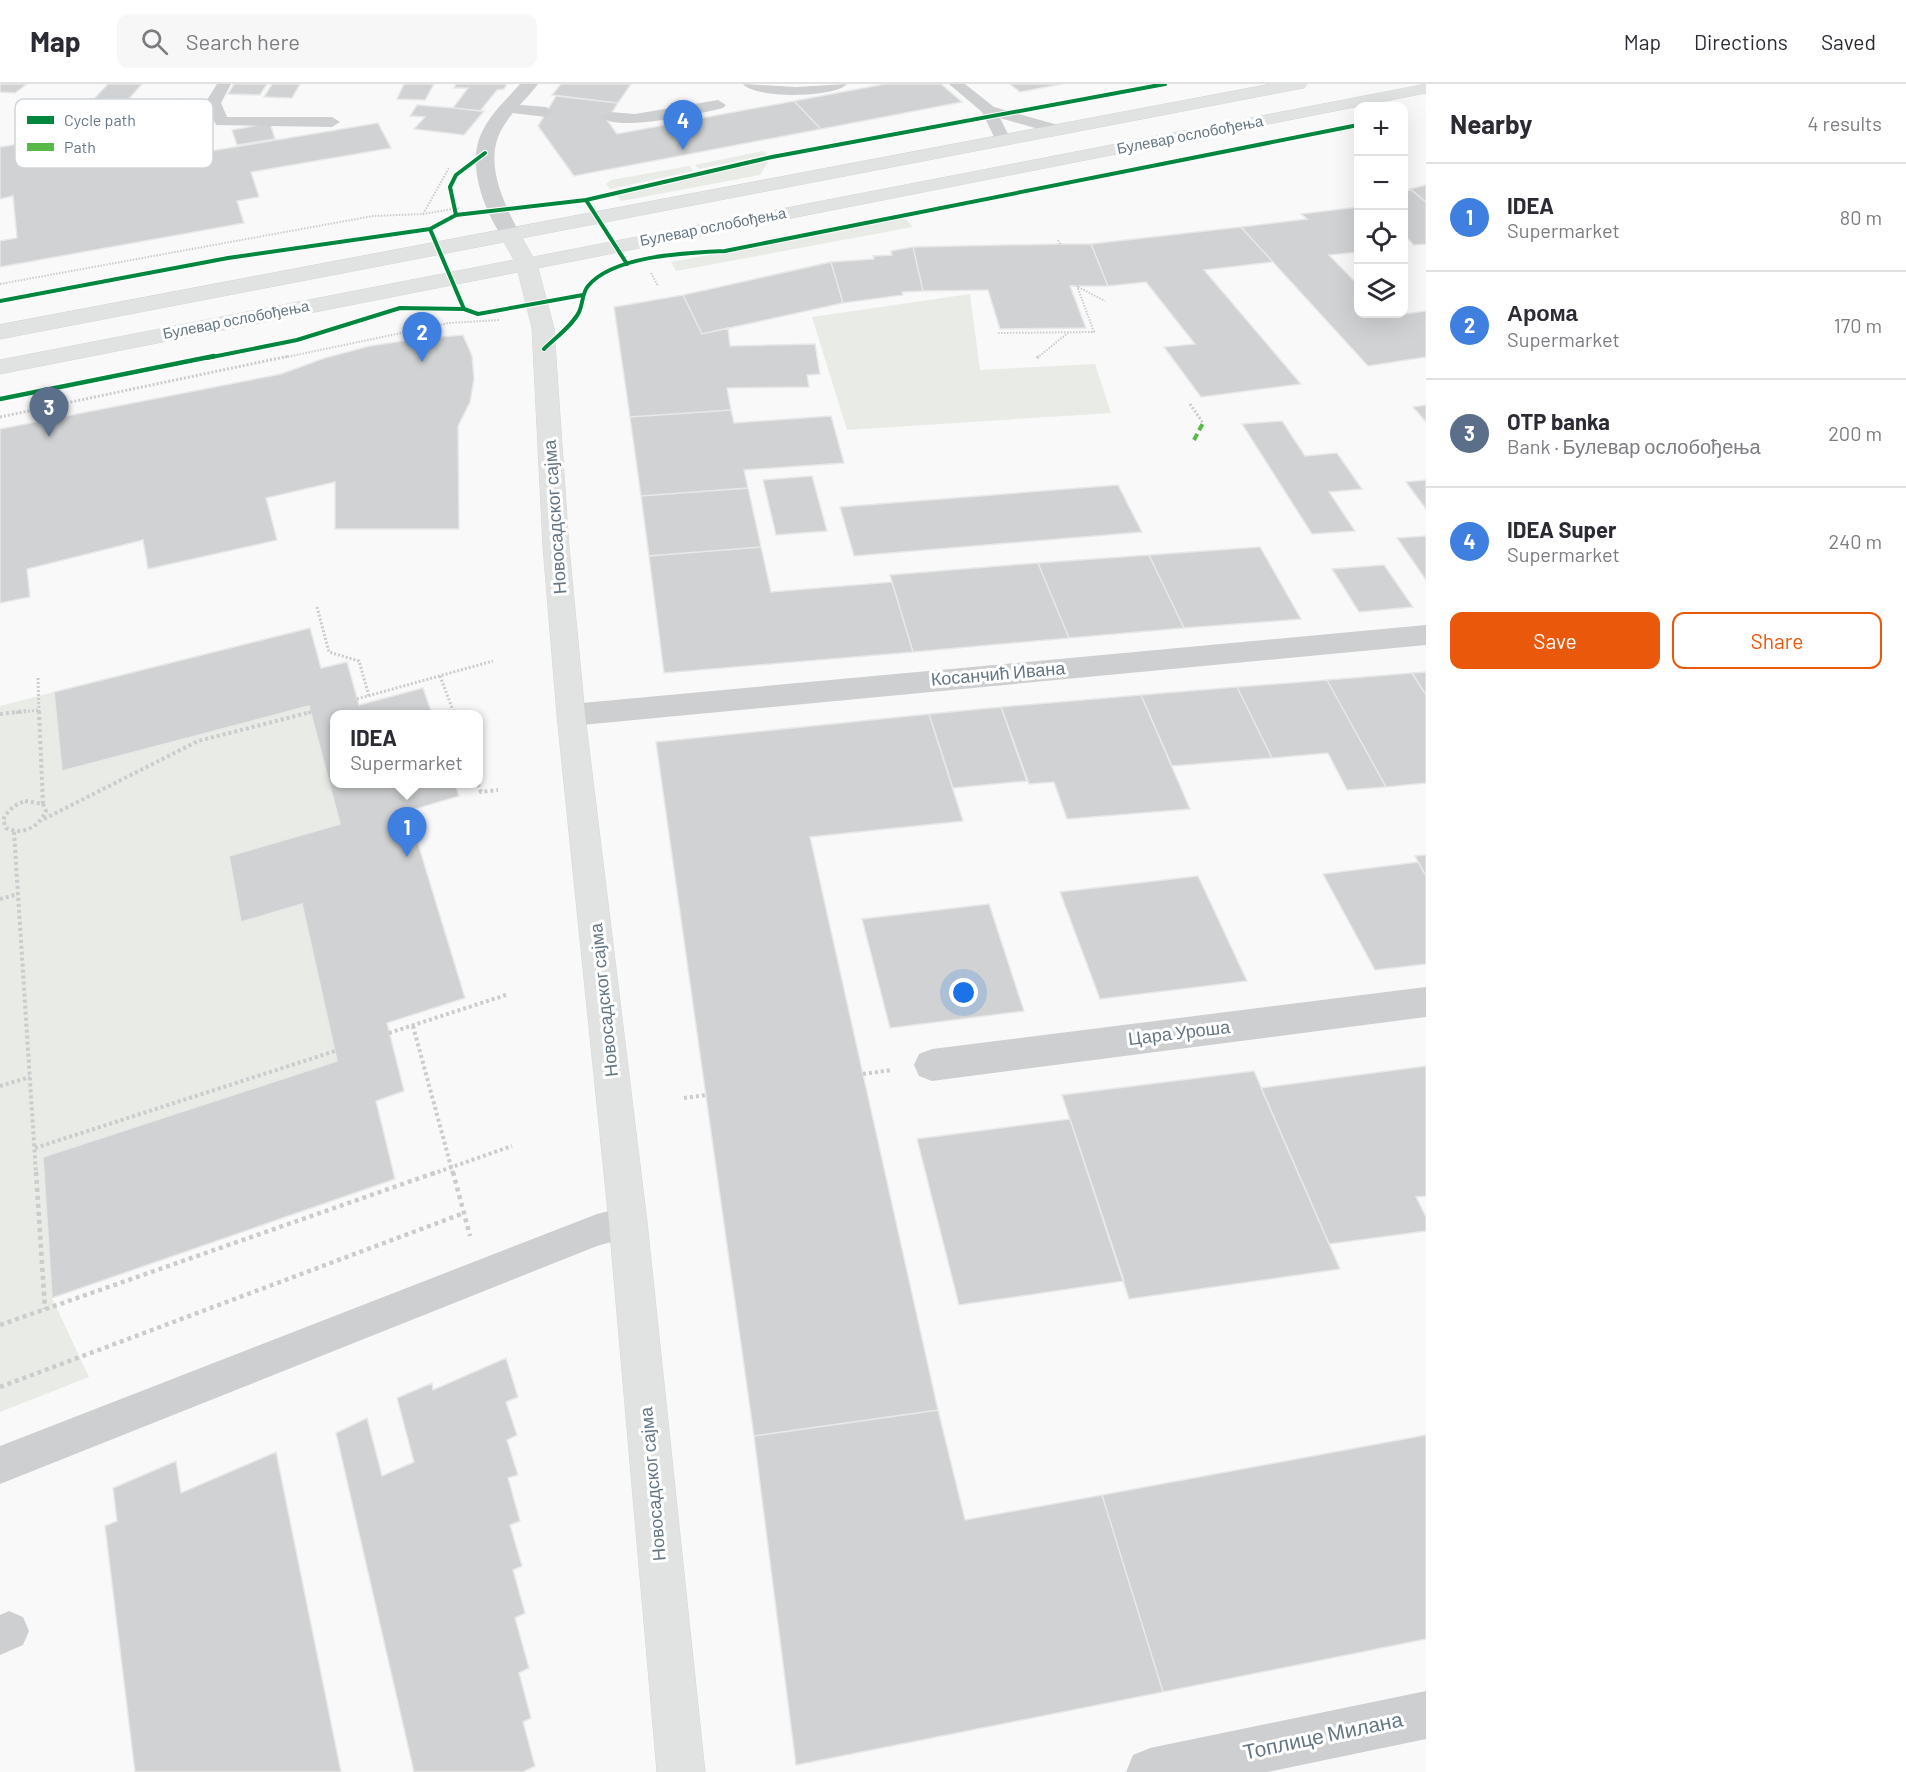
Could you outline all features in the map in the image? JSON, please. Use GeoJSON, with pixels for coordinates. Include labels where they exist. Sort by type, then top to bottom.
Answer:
{"type":"FeatureCollection","features":[{"type":"Feature","properties":{"kind":"main road","name":"Булевар ослобођења"},"geometry":{"type":"LineString","coordinates":[[0,332],[1298,84]]}},
{"type":"Feature","properties":{"kind":"main road","name":"Булевар ослобођења"},"geometry":{"type":"LineString","coordinates":[[0,367],[1426,88]]}},
{"type":"Feature","properties":{"kind":"main road","name":"Новосадског сајма"},"geometry":{"type":"LineString","coordinates":[[510,234],[526,263],[543,328],[556,548],[571,715],[628,1222],[681,1772]]}},
{"type":"Feature","properties":{"kind":"street"},"geometry":{"type":"LineString","coordinates":[[510,234],[488,183],[485,153],[489,135],[529,84]]}},
{"type":"Feature","properties":{"kind":"street","name":"Косанчић Ивана"},"geometry":{"type":"LineString","coordinates":[[571,715],[1426,635]]}},
{"type":"Feature","properties":{"kind":"street","name":"Цара Уроша"},"geometry":{"type":"LineString","coordinates":[[932,1065],[1426,1002]]}},
{"type":"Feature","properties":{"kind":"street","name":"Топлице Милана"},"geometry":{"type":"LineString","coordinates":[[1150,1772],[1426,1715]]}},
{"type":"Feature","properties":{"kind":"lane"},"geometry":{"type":"LineString","coordinates":[[224,84],[213,103],[221,122],[332,122]]}},
{"type":"Feature","properties":{"kind":"lane"},"geometry":{"type":"LineString","coordinates":[[750,84],[756,87],[796,91],[840,84]]}},
{"type":"Feature","properties":{"kind":"lane"},"geometry":{"type":"LineString","coordinates":[[956,84],[989,110],[1059,130]]}},
{"type":"Feature","properties":{"kind":"lane"},"geometry":{"type":"LineString","coordinates":[[610,117],[635,119],[718,105]]}},
{"type":"Feature","properties":{"kind":"lane"},"geometry":{"type":"LineString","coordinates":[[508,109],[546,112]]}},
{"type":"Feature","properties":{"kind":"lane"},"geometry":{"type":"LineString","coordinates":[[989,110],[1003,140]]}},
{"type":"Feature","properties":{"kind":"lane"},"geometry":{"type":"LineString","coordinates":[[0,1465],[597,1230],[628,1222]]}},
{"type":"Feature","properties":{"kind":"path"},"geometry":{"type":"LineString","coordinates":[[458,211],[450,187],[456,175],[485,153]]}},
{"type":"Feature","properties":{"kind":"path"},"geometry":{"type":"LineString","coordinates":[[437,248],[430,229],[458,211]]}},
{"type":"Feature","properties":{"kind":"path"},"geometry":{"type":"LineString","coordinates":[[0,284],[373,216],[499,211]]}},
{"type":"Feature","properties":{"kind":"path"},"geometry":{"type":"LineString","coordinates":[[1058,240],[1060,244]]}},
{"type":"Feature","properties":{"kind":"path"},"geometry":{"type":"LineString","coordinates":[[998,333],[1094,332],[1077,286],[1105,301]]}},
{"type":"Feature","properties":{"kind":"path"},"geometry":{"type":"LineString","coordinates":[[477,323],[478,314],[538,303]]}},
{"type":"Feature","properties":{"kind":"path"},"geometry":{"type":"LineString","coordinates":[[0,417],[449,322],[477,323],[500,320]]}},
{"type":"Feature","properties":{"kind":"path"},"geometry":{"type":"LineString","coordinates":[[1037,358],[1070,332]]}},
{"type":"Feature","properties":{"kind":"path"},"geometry":{"type":"LineString","coordinates":[[1190,404],[1203,423]]}},
{"type":"Feature","properties":{"kind":"path"},"geometry":{"type":"LineString","coordinates":[[317,608],[329,652],[359,661],[369,696]]}},
{"type":"Feature","properties":{"kind":"path"},"geometry":{"type":"LineString","coordinates":[[357,699],[493,661]]}},
{"type":"Feature","properties":{"kind":"path"},"geometry":{"type":"LineString","coordinates":[[440,676],[453,710]]}},
{"type":"Feature","properties":{"kind":"path"},"geometry":{"type":"LineString","coordinates":[[38,678],[43,804],[46,811],[44,819]]}},
{"type":"Feature","properties":{"kind":"path"},"geometry":{"type":"LineString","coordinates":[[0,714],[39,710]]}},
{"type":"Feature","properties":{"kind":"path"},"geometry":{"type":"LineString","coordinates":[[43,804],[35,800],[14,805],[3,820],[6,828],[14,832],[35,826],[44,819],[198,741],[311,712]]}},
{"type":"Feature","properties":{"kind":"path"},"geometry":{"type":"LineString","coordinates":[[480,788],[481,792],[498,790]]}},
{"type":"Feature","properties":{"kind":"path"},"geometry":{"type":"LineString","coordinates":[[0,812],[7,812]]}},
{"type":"Feature","properties":{"kind":"path"},"geometry":{"type":"LineString","coordinates":[[0,831],[6,828]]}},
{"type":"Feature","properties":{"kind":"path"},"geometry":{"type":"LineString","coordinates":[[14,832],[45,1310]]}},
{"type":"Feature","properties":{"kind":"path"},"geometry":{"type":"LineString","coordinates":[[0,899],[18,894]]}},
{"type":"Feature","properties":{"kind":"path"},"geometry":{"type":"LineString","coordinates":[[389,1033],[506,995]]}},
{"type":"Feature","properties":{"kind":"path"},"geometry":{"type":"LineString","coordinates":[[413,1026],[481,1276]]}},
{"type":"Feature","properties":{"kind":"path"},"geometry":{"type":"LineString","coordinates":[[35,1148],[335,1051]]}},
{"type":"Feature","properties":{"kind":"path"},"geometry":{"type":"LineString","coordinates":[[0,1086],[30,1077]]}},
{"type":"Feature","properties":{"kind":"path"},"geometry":{"type":"LineString","coordinates":[[684,1098],[706,1095]]}},
{"type":"Feature","properties":{"kind":"path"},"geometry":{"type":"LineString","coordinates":[[0,1325],[512,1146]]}},
{"type":"Feature","properties":{"kind":"path"},"geometry":{"type":"LineString","coordinates":[[0,1387],[464,1213]]}},
{"type":"Feature","properties":{"kind":"shaded area"},"geometry":{"type":"Polygon","coordinates":[[[763,151],[767,155],[699,169],[695,165],[763,151]]]}},
{"type":"Feature","properties":{"kind":"shaded area"},"geometry":{"type":"Polygon","coordinates":[[[769,160],[760,175],[621,201],[614,192],[769,160]]]}},
{"type":"Feature","properties":{"kind":"shaded area"},"geometry":{"type":"Polygon","coordinates":[[[689,166],[694,171],[610,189],[606,184],[611,180],[689,166]]]}},
{"type":"Feature","properties":{"kind":"shaded area"},"geometry":{"type":"Polygon","coordinates":[[[905,218],[913,227],[676,271],[671,262],[905,218]]]}},
{"type":"Feature","properties":{"kind":"shaded area"},"geometry":{"type":"Polygon","coordinates":[[[970,294],[980,370],[1095,364],[1111,413],[847,430],[812,317],[970,294]]]}},
{"type":"Feature","properties":{"kind":"shaded area"},"geometry":{"type":"Polygon","coordinates":[[[54,692],[62,771],[309,706],[340,824],[229,856],[241,922],[302,904],[337,1061],[43,1157],[52,1298],[89,1377],[0,1412],[0,706],[54,692]]]}},
{"type":"Feature","properties":{"kind":"building"},"geometry":{"type":"Polygon","coordinates":[[[0,84],[27,84],[15,93],[0,92],[0,84]]]}},
{"type":"Feature","properties":{"kind":"building"},"geometry":{"type":"Polygon","coordinates":[[[108,84],[142,84],[129,99],[94,99],[108,84]]]}},
{"type":"Feature","properties":{"kind":"building"},"geometry":{"type":"Polygon","coordinates":[[[234,84],[267,84],[260,95],[228,94],[234,84]]]}},
{"type":"Feature","properties":{"kind":"building"},"geometry":{"type":"Polygon","coordinates":[[[272,84],[300,84],[292,98],[264,97],[272,84]]]}},
{"type":"Feature","properties":{"kind":"building"},"geometry":{"type":"Polygon","coordinates":[[[404,84],[434,84],[425,100],[397,99],[404,84]]]}},
{"type":"Feature","properties":{"kind":"building"},"geometry":{"type":"Polygon","coordinates":[[[456,84],[507,84],[504,89],[497,90],[480,111],[453,108],[468,88],[454,88],[456,84]]]}},
{"type":"Feature","properties":{"kind":"building"},"geometry":{"type":"Polygon","coordinates":[[[561,84],[631,84],[618,103],[552,95],[561,84]]]}},
{"type":"Feature","properties":{"kind":"building"},"geometry":{"type":"Polygon","coordinates":[[[885,84],[941,84],[962,102],[821,129],[794,101],[885,84]]]}},
{"type":"Feature","properties":{"kind":"building"},"geometry":{"type":"Polygon","coordinates":[[[1010,84],[1062,84],[1020,92],[1010,84]]]}},
{"type":"Feature","properties":{"kind":"building"},"geometry":{"type":"Polygon","coordinates":[[[556,96],[618,103],[607,120],[617,134],[794,101],[821,129],[574,176],[538,126],[556,96]]]}},
{"type":"Feature","properties":{"kind":"building"},"geometry":{"type":"Polygon","coordinates":[[[417,105],[484,111],[464,135],[414,129],[425,117],[410,116],[417,105]]]}},
{"type":"Feature","properties":{"kind":"building"},"geometry":{"type":"Polygon","coordinates":[[[270,123],[275,139],[237,145],[232,130],[270,123]]]}},
{"type":"Feature","properties":{"kind":"building"},"geometry":{"type":"Polygon","coordinates":[[[378,123],[391,148],[251,172],[259,197],[237,201],[244,223],[0,267],[0,241],[17,238],[13,196],[0,199],[0,147],[15,145],[15,168],[213,168],[213,151],[378,123]]]}},
{"type":"Feature","properties":{"kind":"building"},"geometry":{"type":"Polygon","coordinates":[[[1426,185],[1426,202],[1410,189],[1426,185]]]}},
{"type":"Feature","properties":{"kind":"building"},"geometry":{"type":"Polygon","coordinates":[[[1408,190],[1412,190],[1426,202],[1426,244],[1414,245],[1408,239],[1408,190]]]}},
{"type":"Feature","properties":{"kind":"building"},"geometry":{"type":"Polygon","coordinates":[[[1354,207],[1354,252],[1329,255],[1354,281],[1354,318],[1408,318],[1408,313],[1426,311],[1426,357],[1368,366],[1241,227],[1307,219],[1301,214],[1354,207]]]}},
{"type":"Feature","properties":{"kind":"building"},"geometry":{"type":"Polygon","coordinates":[[[1241,227],[1273,262],[1204,270],[1301,384],[1201,397],[1164,347],[1195,344],[1146,282],[1108,286],[1091,244],[1241,227]]]}},
{"type":"Feature","properties":{"kind":"building"},"geometry":{"type":"Polygon","coordinates":[[[1091,244],[1108,286],[1070,286],[1086,328],[1000,329],[988,290],[923,291],[913,247],[1091,244]]]}},
{"type":"Feature","properties":{"kind":"building"},"geometry":{"type":"Polygon","coordinates":[[[913,247],[923,291],[902,292],[903,295],[843,303],[831,262],[874,259],[873,256],[892,255],[891,251],[913,247]]]}},
{"type":"Feature","properties":{"kind":"building"},"geometry":{"type":"Polygon","coordinates":[[[831,262],[843,303],[702,334],[683,295],[831,262]]]}},
{"type":"Feature","properties":{"kind":"building"},"geometry":{"type":"Polygon","coordinates":[[[683,295],[702,334],[728,328],[730,346],[815,344],[820,374],[807,375],[809,387],[727,388],[731,410],[630,417],[614,307],[683,295]]]}},
{"type":"Feature","properties":{"kind":"building"},"geometry":{"type":"Polygon","coordinates":[[[463,335],[472,356],[474,379],[470,402],[458,426],[459,529],[335,529],[335,482],[266,498],[277,540],[148,569],[143,540],[27,569],[30,597],[0,603],[0,429],[281,374],[325,358],[370,346],[463,335]]]}},
{"type":"Feature","properties":{"kind":"building"},"geometry":{"type":"Polygon","coordinates":[[[1426,405],[1426,422],[1413,407],[1426,405]]]}},
{"type":"Feature","properties":{"kind":"building"},"geometry":{"type":"Polygon","coordinates":[[[731,410],[734,423],[831,416],[844,463],[744,470],[748,488],[641,496],[630,417],[731,410]]]}},
{"type":"Feature","properties":{"kind":"building"},"geometry":{"type":"Polygon","coordinates":[[[1282,421],[1305,456],[1337,453],[1362,489],[1329,492],[1355,531],[1312,534],[1242,424],[1282,421]]]}},
{"type":"Feature","properties":{"kind":"building"},"geometry":{"type":"Polygon","coordinates":[[[812,476],[827,531],[776,535],[763,480],[812,476]]]}},
{"type":"Feature","properties":{"kind":"building"},"geometry":{"type":"Polygon","coordinates":[[[1426,480],[1426,509],[1406,482],[1426,480]]]}},
{"type":"Feature","properties":{"kind":"building"},"geometry":{"type":"Polygon","coordinates":[[[1118,485],[1142,532],[854,556],[840,507],[1118,485]]]}},
{"type":"Feature","properties":{"kind":"building"},"geometry":{"type":"Polygon","coordinates":[[[748,488],[761,547],[649,556],[641,496],[748,488]]]}},
{"type":"Feature","properties":{"kind":"building"},"geometry":{"type":"Polygon","coordinates":[[[1426,536],[1426,580],[1397,538],[1426,536]]]}},
{"type":"Feature","properties":{"kind":"building"},"geometry":{"type":"Polygon","coordinates":[[[761,547],[771,592],[892,582],[913,652],[664,673],[649,556],[761,547]]]}},
{"type":"Feature","properties":{"kind":"building"},"geometry":{"type":"Polygon","coordinates":[[[1260,547],[1301,619],[1184,628],[1149,555],[1260,547]]]}},
{"type":"Feature","properties":{"kind":"building"},"geometry":{"type":"Polygon","coordinates":[[[1149,555],[1184,628],[1069,638],[1038,563],[1149,555]]]}},
{"type":"Feature","properties":{"kind":"building"},"geometry":{"type":"Polygon","coordinates":[[[1038,563],[1069,638],[913,652],[890,575],[1038,563]]]}},
{"type":"Feature","properties":{"kind":"building"},"geometry":{"type":"Polygon","coordinates":[[[1384,565],[1413,607],[1359,612],[1332,569],[1384,565]]]}},
{"type":"Feature","properties":{"kind":"building"},"geometry":{"type":"Polygon","coordinates":[[[310,628],[321,668],[347,662],[359,705],[423,688],[431,710],[330,710],[330,786],[309,706],[62,771],[54,692],[310,628]]]}},
{"type":"Feature","properties":{"kind":"building"},"geometry":{"type":"Polygon","coordinates":[[[1426,672],[1426,695],[1412,673],[1426,672]]]}},
{"type":"Feature","properties":{"kind":"building"},"geometry":{"type":"Polygon","coordinates":[[[1412,673],[1426,695],[1426,783],[1386,787],[1327,680],[1412,673]]]}},
{"type":"Feature","properties":{"kind":"building"},"geometry":{"type":"Polygon","coordinates":[[[1327,680],[1386,787],[1347,790],[1328,753],[1272,758],[1237,687],[1327,680]]]}},
{"type":"Feature","properties":{"kind":"building"},"geometry":{"type":"Polygon","coordinates":[[[1237,687],[1272,758],[1172,766],[1141,695],[1237,687]]]}},
{"type":"Feature","properties":{"kind":"building"},"geometry":{"type":"Polygon","coordinates":[[[1141,695],[1190,809],[1067,819],[1054,782],[1029,784],[1001,707],[1141,695]]]}},
{"type":"Feature","properties":{"kind":"building"},"geometry":{"type":"Polygon","coordinates":[[[1001,707],[1027,781],[953,788],[929,714],[1001,707]]]}},
{"type":"Feature","properties":{"kind":"building"},"geometry":{"type":"Polygon","coordinates":[[[929,714],[963,821],[810,837],[938,1410],[754,1436],[656,742],[929,714]]]}},
{"type":"Feature","properties":{"kind":"building"},"geometry":{"type":"Polygon","coordinates":[[[331,788],[456,788],[459,796],[408,811],[465,998],[387,1023],[404,1091],[376,1101],[395,1179],[52,1298],[43,1157],[337,1061],[302,904],[241,922],[229,856],[340,824],[331,788]]]}},
{"type":"Feature","properties":{"kind":"building"},"geometry":{"type":"Polygon","coordinates":[[[1426,855],[1426,876],[1415,856],[1426,855]]]}},
{"type":"Feature","properties":{"kind":"building"},"geometry":{"type":"Polygon","coordinates":[[[1418,862],[1426,876],[1426,964],[1375,970],[1323,874],[1418,862]]]}},
{"type":"Feature","properties":{"kind":"building"},"geometry":{"type":"Polygon","coordinates":[[[1198,876],[1247,981],[1100,999],[1060,892],[1198,876]]]}},
{"type":"Feature","properties":{"kind":"building"},"geometry":{"type":"Polygon","coordinates":[[[989,904],[1024,1011],[890,1028],[862,919],[989,904]]]}},
{"type":"Feature","properties":{"kind":"building"},"geometry":{"type":"Polygon","coordinates":[[[1426,1066],[1426,1196],[1416,1197],[1426,1217],[1426,1231],[1329,1244],[1261,1088],[1426,1066]]]}},
{"type":"Feature","properties":{"kind":"building"},"geometry":{"type":"Polygon","coordinates":[[[1254,1071],[1340,1269],[1129,1299],[1062,1095],[1254,1071]]]}},
{"type":"Feature","properties":{"kind":"building"},"geometry":{"type":"Polygon","coordinates":[[[1070,1119],[1124,1281],[959,1305],[917,1139],[1070,1119]]]}},
{"type":"Feature","properties":{"kind":"building"},"geometry":{"type":"Polygon","coordinates":[[[506,1358],[518,1397],[506,1402],[517,1435],[507,1440],[518,1475],[508,1478],[520,1521],[510,1525],[522,1566],[513,1570],[525,1613],[515,1618],[529,1668],[519,1673],[531,1718],[523,1722],[535,1766],[523,1772],[414,1772],[336,1433],[367,1418],[382,1476],[414,1462],[397,1398],[432,1383],[433,1390],[506,1358]]]}},
{"type":"Feature","properties":{"kind":"building"},"geometry":{"type":"Polygon","coordinates":[[[938,1410],[965,1520],[1102,1495],[1163,1692],[796,1765],[754,1436],[938,1410]]]}},
{"type":"Feature","properties":{"kind":"building"},"geometry":{"type":"Polygon","coordinates":[[[1426,1435],[1426,1639],[1163,1692],[1102,1495],[1426,1435]]]}},
{"type":"Feature","properties":{"kind":"building"},"geometry":{"type":"Polygon","coordinates":[[[276,1452],[341,1772],[135,1772],[105,1526],[117,1521],[113,1488],[176,1461],[181,1493],[276,1452]]]}},
{"type":"Feature","properties":{"kind":"marked path"},"geometry":{"type":"LineString","coordinates":[[1194,440],[1203,423]]}},
{"type":"Feature","properties":{"kind":"cycle path"},"geometry":{"type":"LineString","coordinates":[[456,215],[586,200],[772,157],[1165,84]]}},
{"type":"Feature","properties":{"kind":"cycle path"},"geometry":{"type":"LineString","coordinates":[[544,349],[576,317],[588,286],[614,269],[632,263],[692,253],[725,251],[1354,126]]}},
{"type":"Feature","properties":{"kind":"cycle path"},"geometry":{"type":"LineString","coordinates":[[0,301],[228,258],[430,229],[456,215],[450,187],[456,175],[485,153]]}},
{"type":"Feature","properties":{"kind":"cycle path"},"geometry":{"type":"LineString","coordinates":[[586,200],[627,264]]}},
{"type":"Feature","properties":{"kind":"cycle path"},"geometry":{"type":"LineString","coordinates":[[430,229],[464,309]]}},
{"type":"Feature","properties":{"kind":"cycle path"},"geometry":{"type":"LineString","coordinates":[[0,399],[297,340],[400,308],[464,309],[478,314],[583,295]]}},
{"type":"Feature","properties":{"kind":"place","name":"IDEA Super"},"geometry":{"type":"Point","coordinates":[683,150]}},
{"type":"Feature","properties":{"kind":"place","name":"Арома"},"geometry":{"type":"Point","coordinates":[422,362]}},
{"type":"Feature","properties":{"kind":"place","name":"OTP banka"},"geometry":{"type":"Point","coordinates":[49,437]}},
{"type":"Feature","properties":{"kind":"place","name":"IDEA"},"geometry":{"type":"Point","coordinates":[407,857]}}]}
